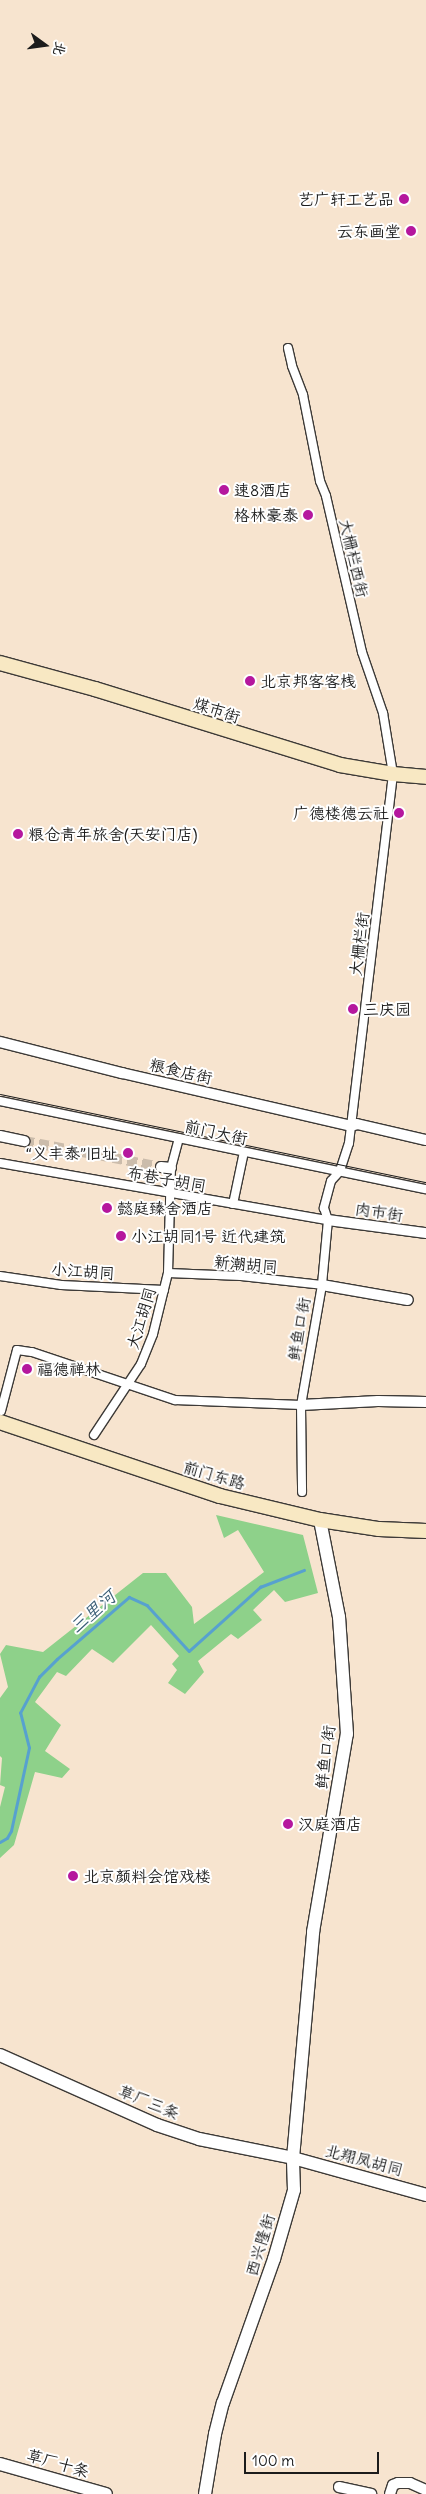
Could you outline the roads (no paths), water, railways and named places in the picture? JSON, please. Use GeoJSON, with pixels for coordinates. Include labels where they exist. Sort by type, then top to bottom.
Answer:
{"type":"FeatureCollection","features":[{"type":"Feature","properties":{"kind":"main road","name":"煤市街"},"geometry":{"type":"LineString","coordinates":[[0,663],[95,689],[327,761],[393,774],[426,777]]}},
{"type":"Feature","properties":{"kind":"main road","name":"前门东路"},"geometry":{"type":"LineString","coordinates":[[0,1422],[211,1493],[320,1520],[379,1529],[426,1531]]}},
{"type":"Feature","properties":{"kind":"street","name":"大栅栏西街"},"geometry":{"type":"LineString","coordinates":[[288,348],[292,366],[303,395],[320,481],[326,496],[362,652],[383,713],[393,774]]}},
{"type":"Feature","properties":{"kind":"street","name":"大栅栏街"},"geometry":{"type":"LineString","coordinates":[[339,1173],[350,1143],[354,1125],[393,774]]}},
{"type":"Feature","properties":{"kind":"street","name":"粮食店街"},"geometry":{"type":"LineString","coordinates":[[0,1042],[122,1073],[426,1140]]}},
{"type":"Feature","properties":{"kind":"street","name":"前门大街"},"geometry":{"type":"LineString","coordinates":[[0,1100],[339,1173],[426,1189]]}},
{"type":"Feature","properties":{"kind":"street"},"geometry":{"type":"LineString","coordinates":[[0,1136],[24,1141]]}},
{"type":"Feature","properties":{"kind":"street","name":"大江胡同"},"geometry":{"type":"LineString","coordinates":[[94,1435],[141,1364],[153,1334],[168,1273],[172,1194],[166,1168],[179,1138]]}},
{"type":"Feature","properties":{"kind":"street"},"geometry":{"type":"LineString","coordinates":[[233,1204],[244,1152]]}},
{"type":"Feature","properties":{"kind":"street","name":"布巷子胡同"},"geometry":{"type":"LineString","coordinates":[[0,1164],[328,1220]]}},
{"type":"Feature","properties":{"kind":"street","name":"鲜鱼口街"},"geometry":{"type":"LineString","coordinates":[[302,1492],[301,1405],[322,1285],[328,1220],[324,1208],[331,1181],[339,1173]]}},
{"type":"Feature","properties":{"kind":"street","name":"肉市街"},"geometry":{"type":"LineString","coordinates":[[328,1220],[426,1233]]}},
{"type":"Feature","properties":{"kind":"street","name":"新潮胡同"},"geometry":{"type":"LineString","coordinates":[[168,1273],[241,1276],[322,1285]]}},
{"type":"Feature","properties":{"kind":"street","name":"小江胡同"},"geometry":{"type":"LineString","coordinates":[[0,1276],[60,1285],[164,1290]]}},
{"type":"Feature","properties":{"kind":"street"},"geometry":{"type":"LineString","coordinates":[[322,1285],[408,1300]]}},
{"type":"Feature","properties":{"kind":"street"},"geometry":{"type":"LineString","coordinates":[[1,1411],[17,1350],[32,1352],[128,1386],[175,1400],[301,1405],[378,1401],[426,1402]]}},
{"type":"Feature","properties":{"kind":"street","name":"鲜鱼口街"},"geometry":{"type":"LineString","coordinates":[[307,1997],[317,1902],[346,1734],[339,1617],[320,1520]]}},
{"type":"Feature","properties":{"kind":"street","name":"西兴隆街"},"geometry":{"type":"LineString","coordinates":[[205,2494],[215,2434],[223,2403],[274,2259],[294,2190],[293,2158],[307,1997]]}},
{"type":"Feature","properties":{"kind":"street","name":"草厂三条"},"geometry":{"type":"LineString","coordinates":[[0,2055],[157,2125],[199,2139],[293,2158]]}},
{"type":"Feature","properties":{"kind":"street","name":"北翔凤胡同"},"geometry":{"type":"LineString","coordinates":[[293,2158],[426,2195]]}},
{"type":"Feature","properties":{"kind":"street","name":"草厂十条"},"geometry":{"type":"LineString","coordinates":[[0,2464],[106,2494]]}},
{"type":"Feature","properties":{"kind":"street"},"geometry":{"type":"LineString","coordinates":[[390,2494],[393,2485],[398,2483],[410,2483],[426,2490]]}},
{"type":"Feature","properties":{"kind":"street"},"geometry":{"type":"LineString","coordinates":[[340,2487],[371,2494]]}},
{"type":"Feature","properties":{"kind":"waterway","name":"三里河"},"geometry":{"type":"LineString","coordinates":[[0,1842],[7,1838],[11,1831],[29,1748],[20,1713],[39,1677],[57,1659],[129,1597],[147,1605],[189,1651],[260,1587],[304,1570]]}},
{"type":"Feature","properties":{"kind":"tunnel"},"geometry":{"type":"LineString","coordinates":[[24,1141],[161,1167]]}},
{"type":"Feature","properties":{"kind":"tram line"},"geometry":{"type":"LineString","coordinates":[[0,1094],[426,1182]]}},
{"type":"Feature","properties":{"kind":"place","name":"艺广轩工艺品"},"geometry":{"type":"Point","coordinates":[404,199]}},
{"type":"Feature","properties":{"kind":"place","name":"云东画堂"},"geometry":{"type":"Point","coordinates":[411,231]}},
{"type":"Feature","properties":{"kind":"place","name":"速8酒店"},"geometry":{"type":"Point","coordinates":[224,490]}},
{"type":"Feature","properties":{"kind":"place","name":"格林豪泰"},"geometry":{"type":"Point","coordinates":[308,515]}},
{"type":"Feature","properties":{"kind":"place","name":"北京邦客客栈"},"geometry":{"type":"Point","coordinates":[250,681]}},
{"type":"Feature","properties":{"kind":"place","name":"广德楼德云社"},"geometry":{"type":"Point","coordinates":[399,813]}},
{"type":"Feature","properties":{"kind":"place","name":"粮仓青年旅舍(天安门店)"},"geometry":{"type":"Point","coordinates":[18,834]}},
{"type":"Feature","properties":{"kind":"place","name":"三庆园"},"geometry":{"type":"Point","coordinates":[353,1009]}},
{"type":"Feature","properties":{"kind":"place","name":"“义丰泰”旧址"},"geometry":{"type":"Point","coordinates":[128,1153]}},
{"type":"Feature","properties":{"kind":"place","name":"懿庭臻舍酒店"},"geometry":{"type":"Point","coordinates":[107,1208]}},
{"type":"Feature","properties":{"kind":"place","name":"小江胡同1号 近代建筑"},"geometry":{"type":"Point","coordinates":[121,1236]}},
{"type":"Feature","properties":{"kind":"place","name":"福德禅林"},"geometry":{"type":"Point","coordinates":[27,1369]}},
{"type":"Feature","properties":{"kind":"place","name":"汉庭酒店"},"geometry":{"type":"Point","coordinates":[288,1824]}},
{"type":"Feature","properties":{"kind":"place","name":"北京颜料会馆戏楼"},"geometry":{"type":"Point","coordinates":[73,1876]}}]}
